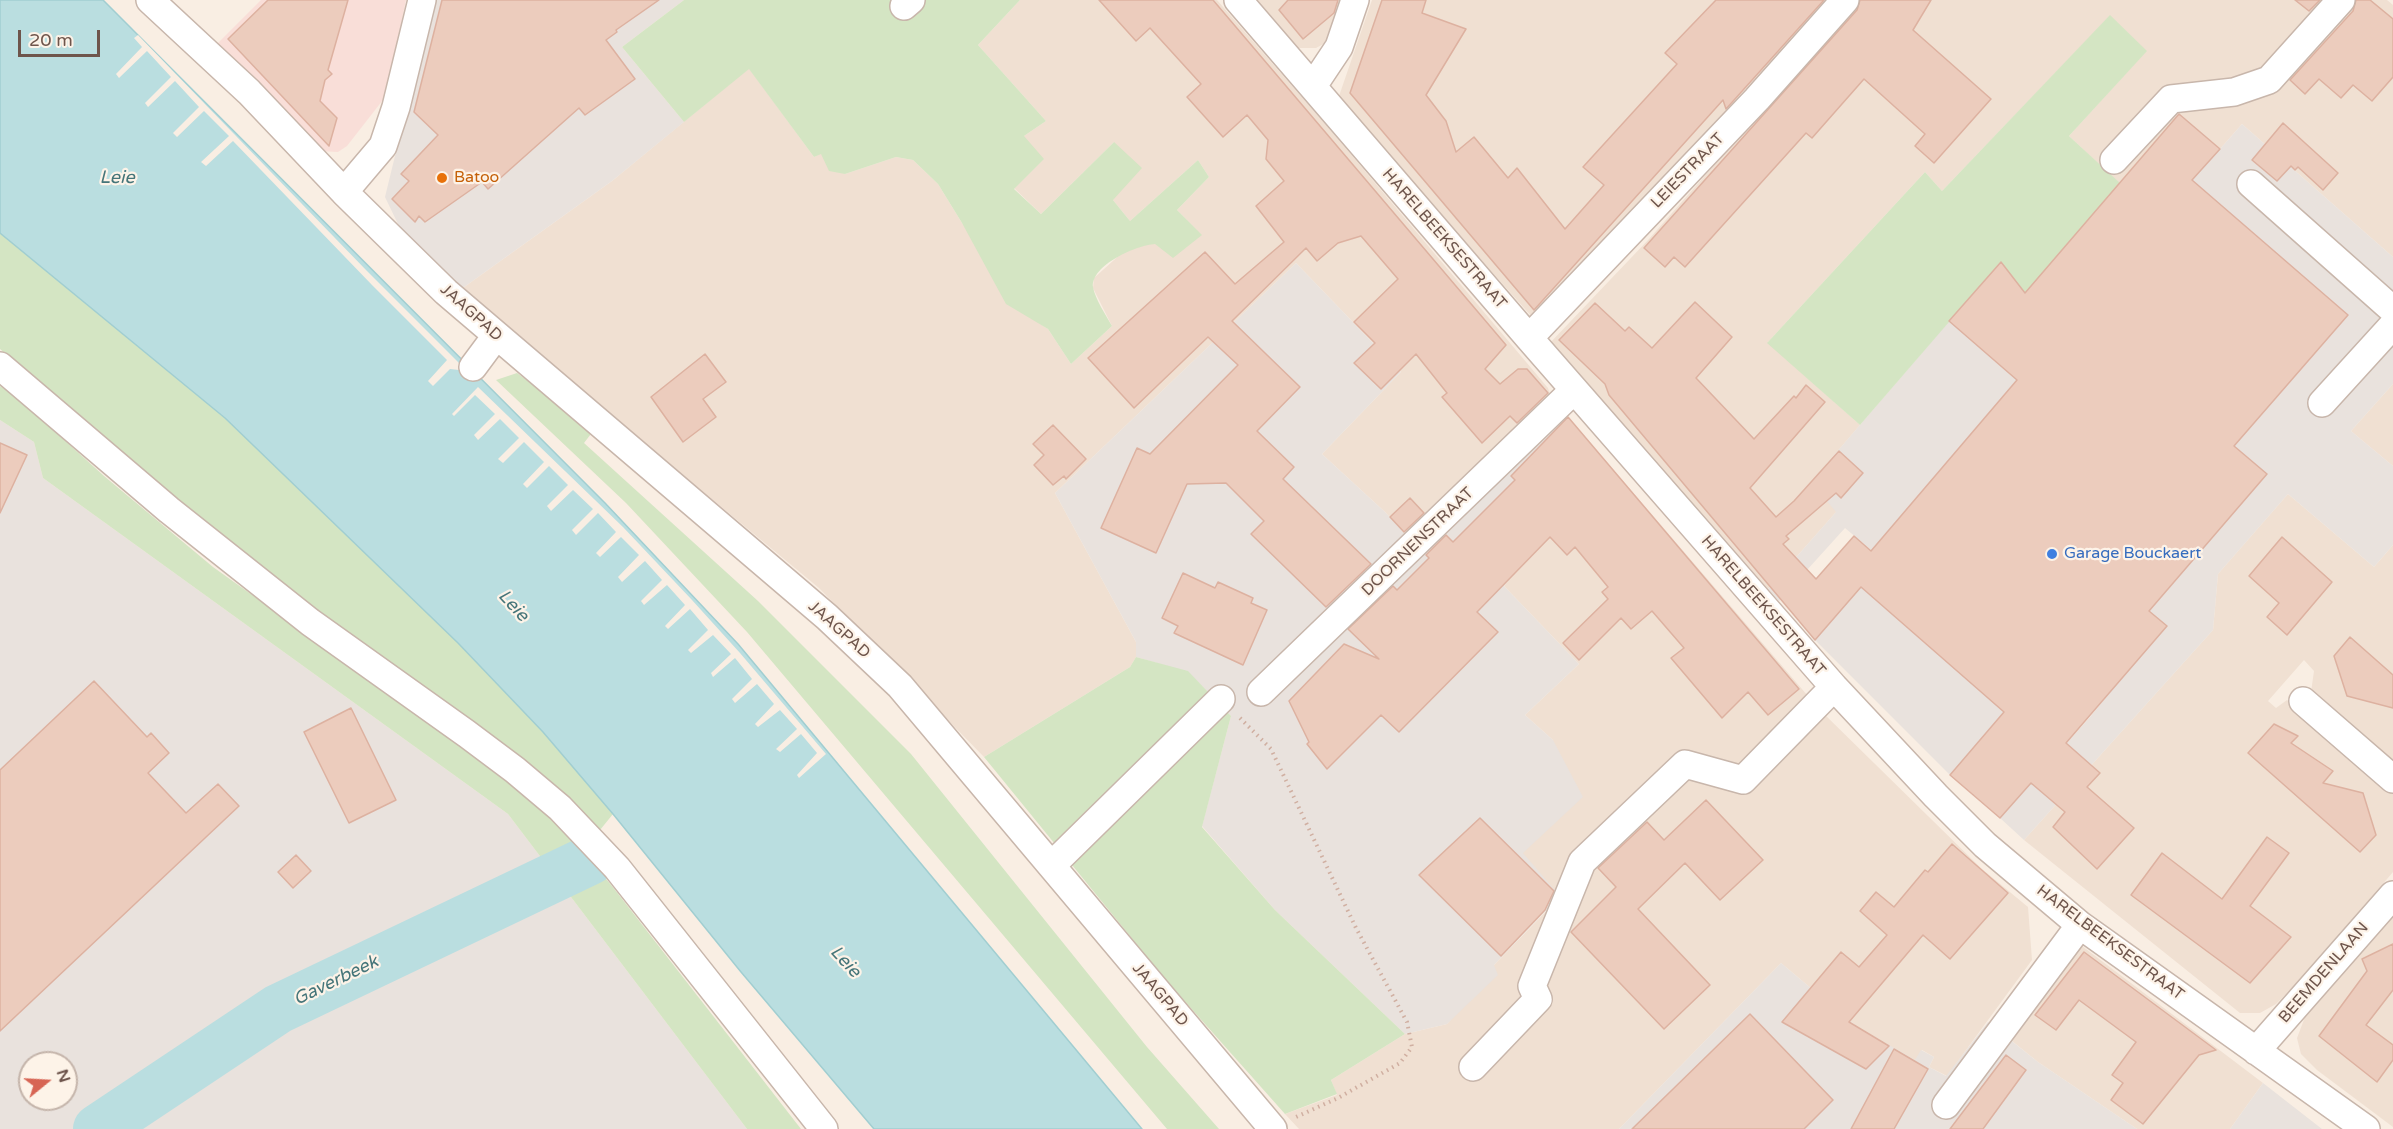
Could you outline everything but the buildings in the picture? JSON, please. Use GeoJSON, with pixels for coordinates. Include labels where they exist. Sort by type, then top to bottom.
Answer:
{"type":"FeatureCollection","features":[{"type":"Feature","properties":{"kind":"street","name":"JAAGPAD"},"geometry":{"type":"LineString","coordinates":[[150,0],[249,92],[344,192],[438,285],[827,617],[900,686],[1272,1129]]}},
{"type":"Feature","properties":{"kind":"street"},"geometry":{"type":"LineString","coordinates":[[344,192],[382,146],[396,107],[422,0]]}},
{"type":"Feature","properties":{"kind":"street","name":"HARELBEEKSESTRAAT"},"geometry":{"type":"LineString","coordinates":[[1238,0],[1528,338],[1834,687],[1936,796],[1985,844],[2080,925],[2256,1051],[2335,1120],[2366,1129]]}},
{"type":"Feature","properties":{"kind":"street"},"geometry":{"type":"LineString","coordinates":[[1313,86],[1339,47],[1355,0]]}},
{"type":"Feature","properties":{"kind":"street","name":"LEIESTRAAT"},"geometry":{"type":"LineString","coordinates":[[1528,338],[1757,99],[1845,0]]}},
{"type":"Feature","properties":{"kind":"street"},"geometry":{"type":"LineString","coordinates":[[2114,160],[2171,99],[2234,92],[2269,80],[2341,0]]}},
{"type":"Feature","properties":{"kind":"street"},"geometry":{"type":"LineString","coordinates":[[2251,184],[2393,310]]}},
{"type":"Feature","properties":{"kind":"street"},"geometry":{"type":"LineString","coordinates":[[2322,403],[2393,326]]}},
{"type":"Feature","properties":{"kind":"street"},"geometry":{"type":"LineString","coordinates":[[473,367],[496,336]]}},
{"type":"Feature","properties":{"kind":"street"},"geometry":{"type":"LineString","coordinates":[[0,366],[169,510],[310,622],[475,740],[560,808],[617,868],[824,1129]]}},
{"type":"Feature","properties":{"kind":"street","name":"DOORNENSTRAAT"},"geometry":{"type":"LineString","coordinates":[[1261,692],[1575,390]]}},
{"type":"Feature","properties":{"kind":"street"},"geometry":{"type":"LineString","coordinates":[[1473,1067],[1538,999],[1532,986],[1582,862],[1685,764],[1743,780],[1834,687]]}},
{"type":"Feature","properties":{"kind":"street"},"geometry":{"type":"LineString","coordinates":[[1052,866],[1221,699]]}},
{"type":"Feature","properties":{"kind":"street"},"geometry":{"type":"LineString","coordinates":[[2303,701],[2393,779]]}},
{"type":"Feature","properties":{"kind":"street","name":"BEEMDENLAAN"},"geometry":{"type":"LineString","coordinates":[[2256,1051],[2393,895]]}},
{"type":"Feature","properties":{"kind":"street"},"geometry":{"type":"LineString","coordinates":[[1946,1105],[2080,925]]}},
{"type":"Feature","properties":{"kind":"path"},"geometry":{"type":"LineString","coordinates":[[1221,699],[1270,749],[1356,928],[1407,1022],[1412,1047],[1400,1064],[1338,1098],[1272,1129]]}},
{"type":"Feature","properties":{"kind":"shaded area"},"geometry":{"type":"Polygon","coordinates":[[[261,0],[406,0],[386,96],[347,146],[338,152],[318,151],[217,44],[261,0]]]}},
{"type":"Feature","properties":{"kind":"shaded area"},"geometry":{"type":"Polygon","coordinates":[[[433,0],[684,0],[622,47],[684,122],[612,181],[460,290],[426,267],[398,224],[385,197],[433,0]]]}},
{"type":"Feature","properties":{"kind":"shaded area"},"geometry":{"type":"Polygon","coordinates":[[[1020,0],[1217,0],[1327,126],[1548,388],[1552,401],[1410,539],[1385,512],[1322,454],[1401,372],[1296,263],[1055,493],[1136,642],[1136,657],[1130,667],[984,757],[819,588],[460,290],[612,181],[749,68],[814,157],[821,153],[845,174],[896,157],[913,160],[938,184],[962,223],[1029,316],[1048,329],[1071,364],[1112,326],[1093,288],[1094,278],[1124,251],[1142,245],[1201,235],[1177,210],[1209,177],[1198,160],[1130,221],[1113,200],[1114,142],[1041,214],[1014,188],[1024,136],[1046,121],[978,45],[1020,0]]]}},
{"type":"Feature","properties":{"kind":"shaded area"},"geometry":{"type":"Polygon","coordinates":[[[1256,0],[1347,0],[1329,41],[1316,48],[1297,48],[1256,0]]]}},
{"type":"Feature","properties":{"kind":"shaded area"},"geometry":{"type":"Polygon","coordinates":[[[1372,0],[1830,0],[1532,317],[1338,99],[1372,0]]]}},
{"type":"Feature","properties":{"kind":"shaded area"},"geometry":{"type":"Polygon","coordinates":[[[1860,0],[2387,0],[2393,5],[2393,257],[2242,124],[2220,149],[2179,114],[2119,183],[2069,136],[2146,51],[2110,16],[1942,191],[1925,172],[1768,342],[1860,425],[1812,481],[1837,511],[1768,589],[1549,344],[1649,239],[1860,0]]]}},
{"type":"Feature","properties":{"kind":"shaded area","name":"Garage Bouckaert"},"geometry":{"type":"Polygon","coordinates":[[[2179,114],[2220,149],[2242,124],[2393,257],[2393,384],[2351,431],[2393,466],[2393,545],[2374,567],[2288,494],[2218,574],[2213,630],[2024,840],[2000,818],[2125,674],[1996,721],[1950,775],[1815,640],[1866,581],[1871,550],[1845,528],[1779,601],[1768,589],[1836,512],[1811,482],[1949,321],[2001,262],[2026,293],[2179,114]]]}},
{"type":"Feature","properties":{"kind":"shaded area"},"geometry":{"type":"Polygon","coordinates":[[[1296,263],[1401,372],[1322,454],[1385,512],[1410,539],[1552,401],[1569,418],[1511,476],[1524,488],[1513,574],[1504,586],[1579,664],[1525,715],[1553,740],[1583,797],[1523,853],[1560,896],[1494,965],[1498,975],[1447,1024],[1405,1034],[1275,910],[1202,826],[1231,716],[1188,672],[1136,657],[1136,642],[1055,493],[1296,263]]]}},
{"type":"Feature","properties":{"kind":"shaded area"},"geometry":{"type":"Polygon","coordinates":[[[2393,384],[2393,466],[2351,431],[2393,384]]]}},
{"type":"Feature","properties":{"kind":"shaded area"},"geometry":{"type":"Polygon","coordinates":[[[1569,418],[1820,710],[1982,869],[2028,907],[2032,960],[1947,1076],[1929,1067],[1934,1057],[1922,1050],[1915,1061],[1856,1026],[1781,963],[1619,1129],[1299,1129],[1285,1114],[1337,1095],[1331,1080],[1405,1034],[1447,1024],[1494,965],[1560,897],[1522,854],[1553,740],[1525,715],[1579,664],[1504,586],[1513,574],[1524,488],[1511,476],[1569,418]]]}},
{"type":"Feature","properties":{"kind":"shaded area"},"geometry":{"type":"Polygon","coordinates":[[[0,420],[34,442],[43,478],[508,814],[747,1129],[0,1129],[0,420]]]}},
{"type":"Feature","properties":{"kind":"shaded area"},"geometry":{"type":"Polygon","coordinates":[[[2288,494],[2374,567],[2393,545],[2393,766],[2311,692],[2314,671],[2304,660],[2268,701],[2276,708],[2287,700],[2393,791],[2393,872],[2301,979],[2276,1004],[2260,1013],[2240,1013],[2024,840],[2213,630],[2218,574],[2288,494]]]}},
{"type":"Feature","properties":{"kind":"shaded area"},"geometry":{"type":"Polygon","coordinates":[[[2393,917],[2393,1127],[2317,1070],[2301,1054],[2297,1038],[2305,1017],[2393,917]]]}},
{"type":"Feature","properties":{"kind":"shaded area"},"geometry":{"type":"Polygon","coordinates":[[[2082,946],[2263,1083],[2230,1129],[2137,1129],[2038,1062],[2012,1041],[2082,946]]]}},
{"type":"Feature","properties":{"kind":"shaded area"},"geometry":{"type":"Polygon","coordinates":[[[1781,963],[1856,1026],[1915,1060],[1921,1050],[1934,1057],[1929,1067],[1946,1076],[1988,1022],[2038,1062],[2137,1129],[1619,1129],[1781,963]]]}},
{"type":"Feature","properties":{"kind":"shaded area"},"geometry":{"type":"Polygon","coordinates":[[[2263,1083],[2322,1129],[2230,1129],[2263,1083]]]}},
{"type":"Feature","properties":{"kind":"green space"},"geometry":{"type":"Polygon","coordinates":[[[684,0],[1020,0],[978,45],[1046,121],[1024,136],[1044,159],[1014,189],[1041,214],[1114,142],[1142,168],[1113,200],[1130,221],[1198,160],[1209,177],[1177,210],[1202,235],[1173,258],[1155,244],[1147,245],[1127,252],[1099,271],[1094,279],[1094,292],[1112,326],[1071,364],[1048,329],[1006,304],[938,184],[913,160],[896,157],[845,174],[829,171],[821,154],[814,157],[749,69],[684,122],[622,47],[684,0]]]}},
{"type":"Feature","properties":{"kind":"green space"},"geometry":{"type":"Polygon","coordinates":[[[2110,15],[2147,51],[2069,136],[2120,183],[2025,293],[2000,263],[1860,425],[1767,343],[1925,172],[1942,191],[2110,15]]]}},
{"type":"Feature","properties":{"kind":"green space"},"geometry":{"type":"Polygon","coordinates":[[[0,233],[225,418],[458,643],[543,732],[613,814],[600,830],[526,763],[256,568],[0,349],[0,233]]]}},
{"type":"Feature","properties":{"kind":"green space"},"geometry":{"type":"Polygon","coordinates":[[[517,373],[594,430],[584,443],[758,601],[911,754],[1147,1047],[1219,1129],[1167,1129],[747,632],[626,503],[496,380],[517,373]]]}},
{"type":"Feature","properties":{"kind":"green space"},"geometry":{"type":"Polygon","coordinates":[[[0,386],[20,400],[104,476],[213,567],[353,667],[554,817],[612,886],[801,1129],[747,1129],[508,814],[43,478],[34,442],[0,420],[0,386]]]}},
{"type":"Feature","properties":{"kind":"green space"},"geometry":{"type":"Polygon","coordinates":[[[1136,657],[1188,671],[1231,716],[1202,827],[1275,910],[1405,1034],[1331,1080],[1337,1094],[1285,1114],[1165,979],[984,757],[1130,667],[1136,657]]]}},
{"type":"Feature","properties":{"kind":"water","name":"Leie"},"geometry":{"type":"Polygon","coordinates":[[[0,0],[103,0],[605,503],[738,644],[1142,1129],[874,1129],[543,732],[458,643],[225,418],[0,233],[0,0]]]}},
{"type":"Feature","properties":{"kind":"pier"},"geometry":{"type":"Polygon","coordinates":[[[138,35],[463,367],[459,370],[450,369],[433,386],[428,381],[447,360],[233,141],[206,166],[201,162],[229,136],[204,111],[177,137],[173,133],[199,107],[175,81],[148,107],[145,103],[171,77],[147,51],[119,78],[116,74],[142,47],[134,38],[138,35]]]}},
{"type":"Feature","properties":{"kind":"pier"},"geometry":{"type":"Polygon","coordinates":[[[478,387],[623,527],[740,653],[826,754],[799,778],[797,775],[817,753],[801,734],[780,752],[776,749],[797,729],[780,710],[758,727],[755,724],[774,704],[757,684],[735,703],[732,699],[752,679],[735,658],[713,677],[711,673],[731,654],[713,635],[691,653],[688,650],[708,630],[690,609],[668,629],[665,626],[685,605],[667,585],[644,605],[641,601],[662,580],[645,561],[622,582],[618,577],[639,555],[621,537],[600,557],[596,553],[616,532],[598,513],[576,535],[572,530],[593,509],[573,490],[551,511],[547,506],[568,485],[549,466],[527,488],[523,484],[544,462],[524,442],[503,463],[498,459],[519,438],[500,419],[478,440],[474,435],[495,414],[475,395],[454,416],[452,414],[478,387]]]}},
{"type":"Feature","properties":{"kind":"waterway","name":"Gaverbeek"},"geometry":{"type":"LineString","coordinates":[[98,1129],[278,1009],[590,860]]}},
{"type":"Feature","properties":{"kind":"place","name":"Batoo"},"geometry":{"type":"Point","coordinates":[442,178]}},
{"type":"Feature","properties":{"kind":"place","name":"Garage Bouckaert"},"geometry":{"type":"Point","coordinates":[2052,554]}}]}
